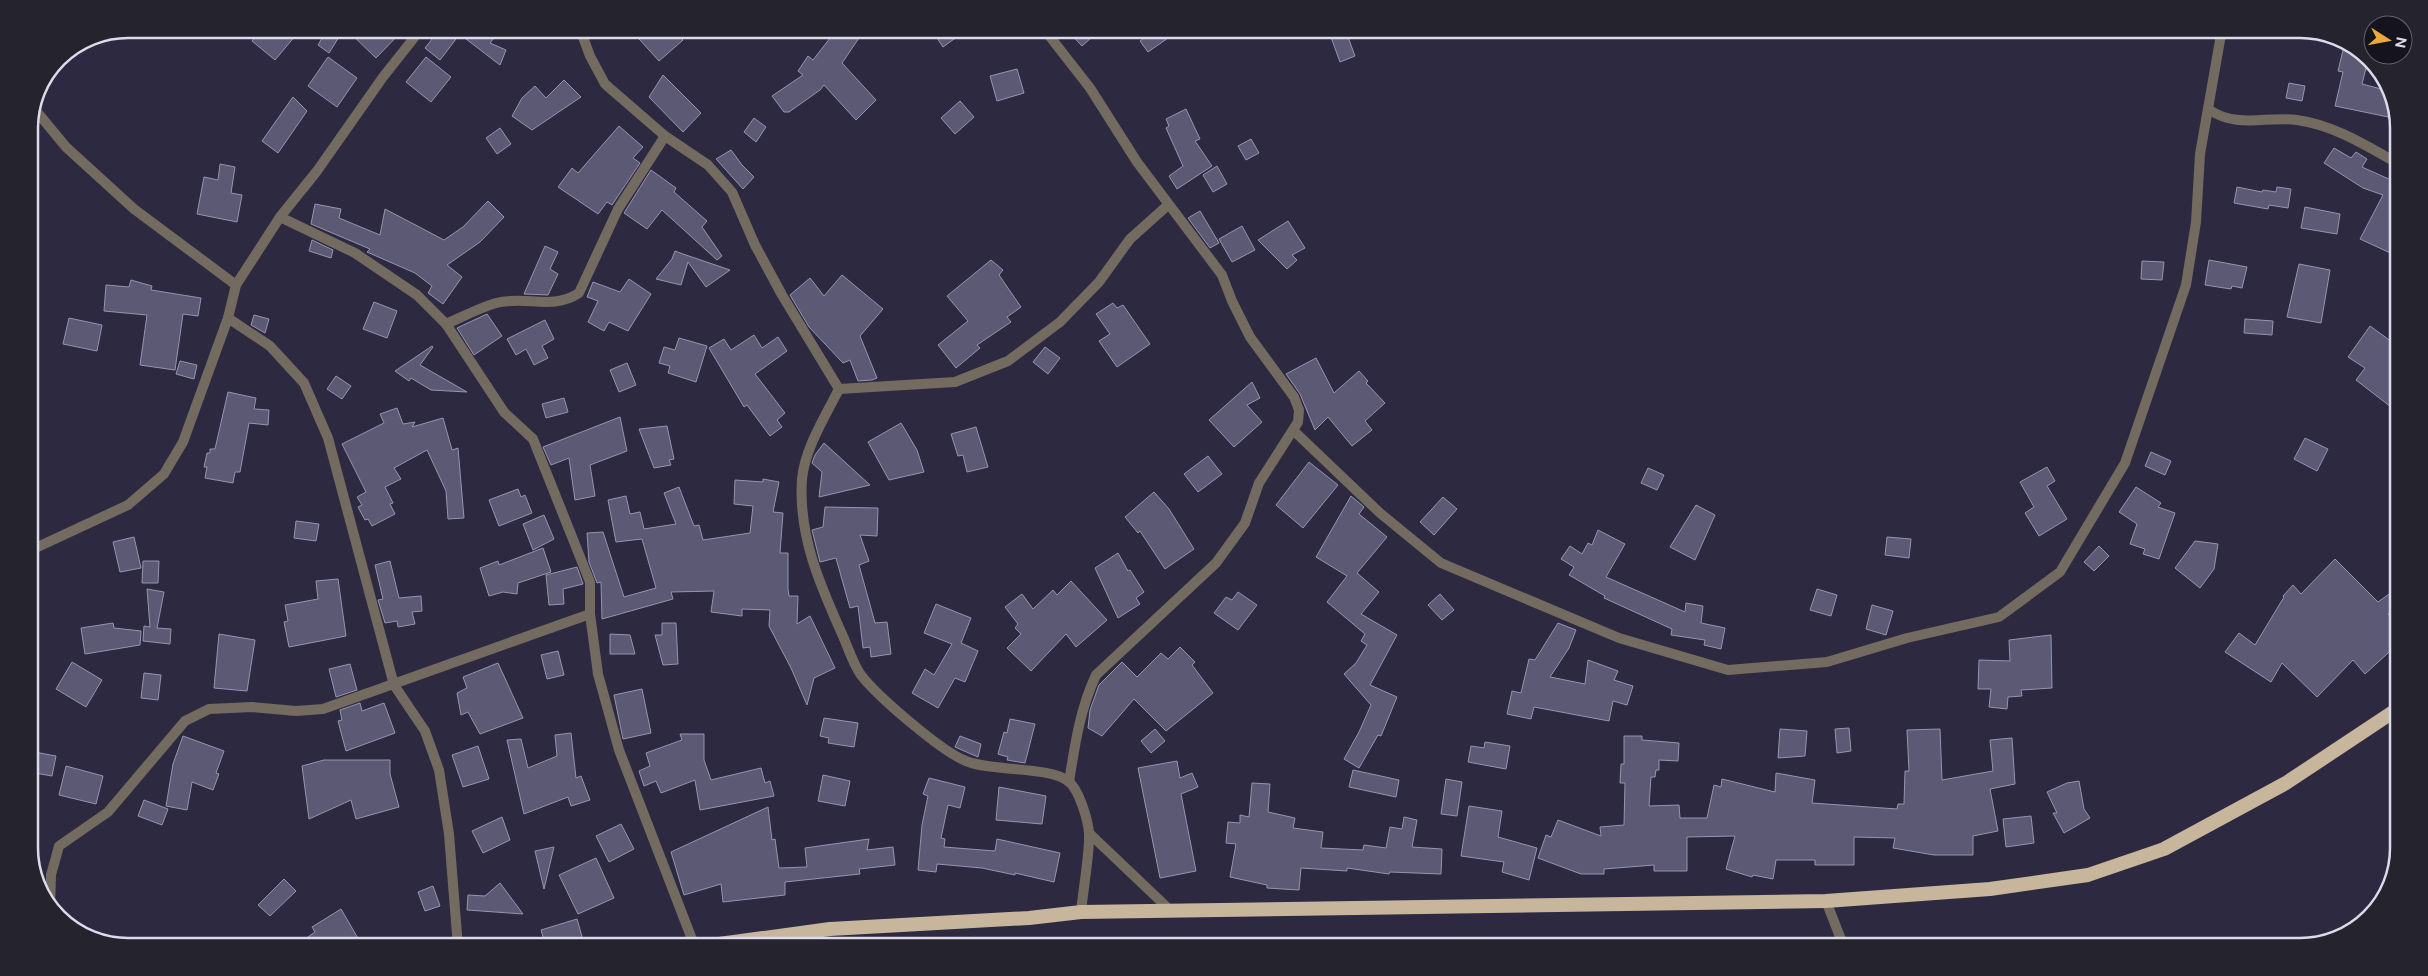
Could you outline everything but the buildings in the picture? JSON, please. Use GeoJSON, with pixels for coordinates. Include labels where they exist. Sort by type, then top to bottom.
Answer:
{"type":"FeatureCollection","features":[{"type":"Feature","properties":{"kind":"highway"},"geometry":{"type":"LineString","coordinates":[[763,938],[830,929],[1029,918],[1081,912],[1826,900],[1990,889],[2088,875],[2164,849],[2286,783],[2390,714]]}},
{"type":"Feature","properties":{"kind":"street"},"geometry":{"type":"LineString","coordinates":[[38,548],[128,505],[164,474],[183,442],[228,318],[236,285],[280,217],[317,171],[383,77],[414,38]]}},
{"type":"Feature","properties":{"kind":"street"},"geometry":{"type":"LineString","coordinates":[[583,38],[590,56],[605,84],[665,136],[708,165],[732,192],[755,245],[782,295],[839,389]]}},
{"type":"Feature","properties":{"kind":"street"},"geometry":{"type":"LineString","coordinates":[[1051,38],[1090,88],[1137,162],[1222,275],[1232,301],[1250,337],[1294,397],[1299,410],[1298,422],[1294,431],[1259,483],[1245,523],[1216,563],[1096,675],[1086,697],[1080,720],[1069,782]]}},
{"type":"Feature","properties":{"kind":"street"},"geometry":{"type":"LineString","coordinates":[[1294,431],[1380,513],[1441,563],[1619,638],[1728,670],[1827,662],[1907,638],[1999,617],[2060,572],[2125,462],[2186,285],[2196,222],[2200,154],[2220,38]]}},
{"type":"Feature","properties":{"kind":"street"},"geometry":{"type":"LineString","coordinates":[[2208,109],[2232,121],[2297,120],[2335,130],[2390,159]]}},
{"type":"Feature","properties":{"kind":"street"},"geometry":{"type":"LineString","coordinates":[[38,114],[66,147],[134,209],[236,285]]}},
{"type":"Feature","properties":{"kind":"street"},"geometry":{"type":"LineString","coordinates":[[446,324],[497,303],[567,301],[579,292],[618,209],[665,136]]}},
{"type":"Feature","properties":{"kind":"street"},"geometry":{"type":"LineString","coordinates":[[839,389],[955,382],[1008,361],[1060,322],[1099,282],[1130,239],[1168,204]]}},
{"type":"Feature","properties":{"kind":"street"},"geometry":{"type":"LineString","coordinates":[[280,217],[355,253],[417,295],[446,324],[504,412],[533,439],[590,582],[590,614],[598,674],[619,750],[692,938]]}},
{"type":"Feature","properties":{"kind":"street"},"geometry":{"type":"LineString","coordinates":[[228,318],[270,346],[304,383],[328,438],[394,685],[425,731],[439,770],[449,834],[457,938]]}},
{"type":"Feature","properties":{"kind":"street"},"geometry":{"type":"LineString","coordinates":[[839,389],[809,450],[802,477],[801,510],[807,545],[830,606],[860,674],[875,692],[946,750],[965,761],[986,767],[1055,775],[1069,782],[1081,802],[1089,834],[1081,912]]}},
{"type":"Feature","properties":{"kind":"street"},"geometry":{"type":"LineString","coordinates":[[50,894],[51,875],[59,846],[108,812],[185,720],[209,709],[252,707],[296,711],[323,710],[590,614]]}},
{"type":"Feature","properties":{"kind":"street"},"geometry":{"type":"LineString","coordinates":[[1089,834],[1171,911]]}},
{"type":"Feature","properties":{"kind":"street"},"geometry":{"type":"LineString","coordinates":[[1826,900],[1841,938]]}}]}
